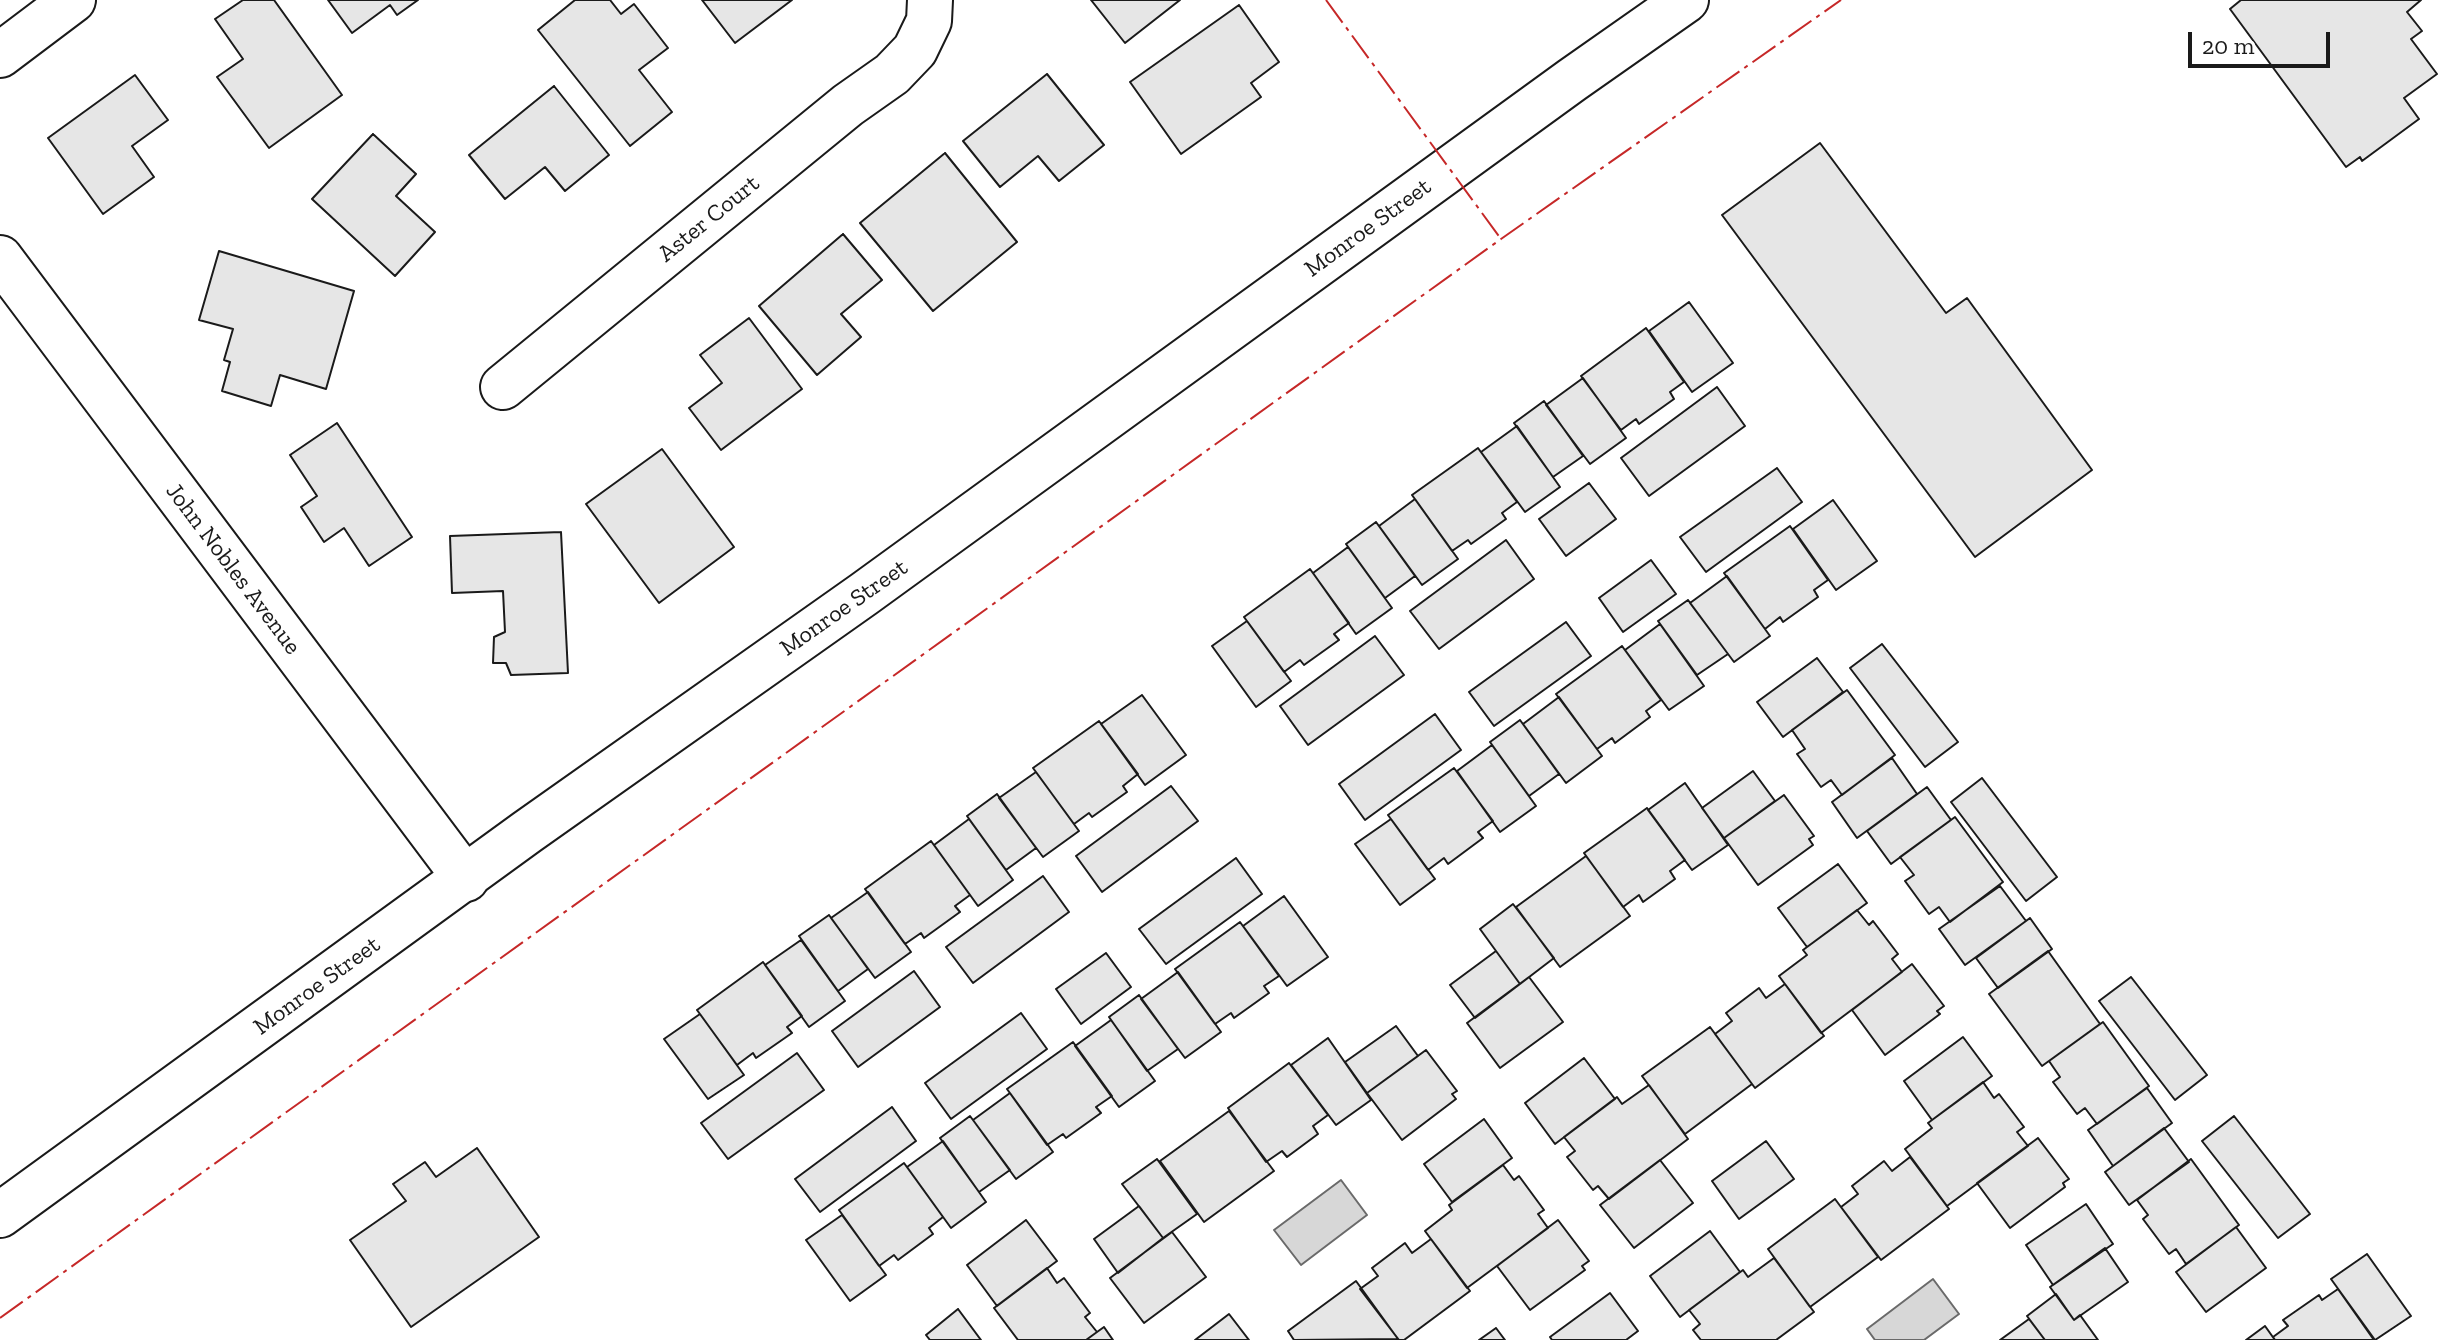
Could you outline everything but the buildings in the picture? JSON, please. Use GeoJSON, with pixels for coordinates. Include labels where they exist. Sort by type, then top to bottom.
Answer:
{"type":"FeatureCollection","features":[{"type":"Feature","properties":{"kind":"main road"},"geometry":{"type":"LineString","coordinates":[[0,55],[73,0]]}},
{"type":"Feature","properties":{"kind":"main road","name":"Aster Court"},"geometry":{"type":"LineString","coordinates":[[503,387],[848,105],[892,74],[915,50],[929,21],[930,0]]}},
{"type":"Feature","properties":{"kind":"main road","name":"Monroe Street"},"geometry":{"type":"LineString","coordinates":[[0,1215],[527,832],[864,594],[1686,0]]}},
{"type":"Feature","properties":{"kind":"main road","name":"John Nobles Avenue"},"geometry":{"type":"LineString","coordinates":[[0,258],[466,879]]}},
{"type":"Feature","properties":{"kind":"shaded area"},"geometry":{"type":"Polygon","coordinates":[[[1341,1180],[1367,1215],[1301,1265],[1274,1230],[1341,1180]]]}},
{"type":"Feature","properties":{"kind":"shaded area"},"geometry":{"type":"Polygon","coordinates":[[[1933,1279],[1959,1314],[1924,1340],[1875,1340],[1867,1329],[1933,1279]]]}},
{"type":"Feature","properties":{"kind":"power"},"geometry":{"type":"LineString","coordinates":[[1326,0],[1501,239]]}},
{"type":"Feature","properties":{"kind":"power"},"geometry":{"type":"LineString","coordinates":[[0,1318],[1501,239],[1841,0]]}}]}
